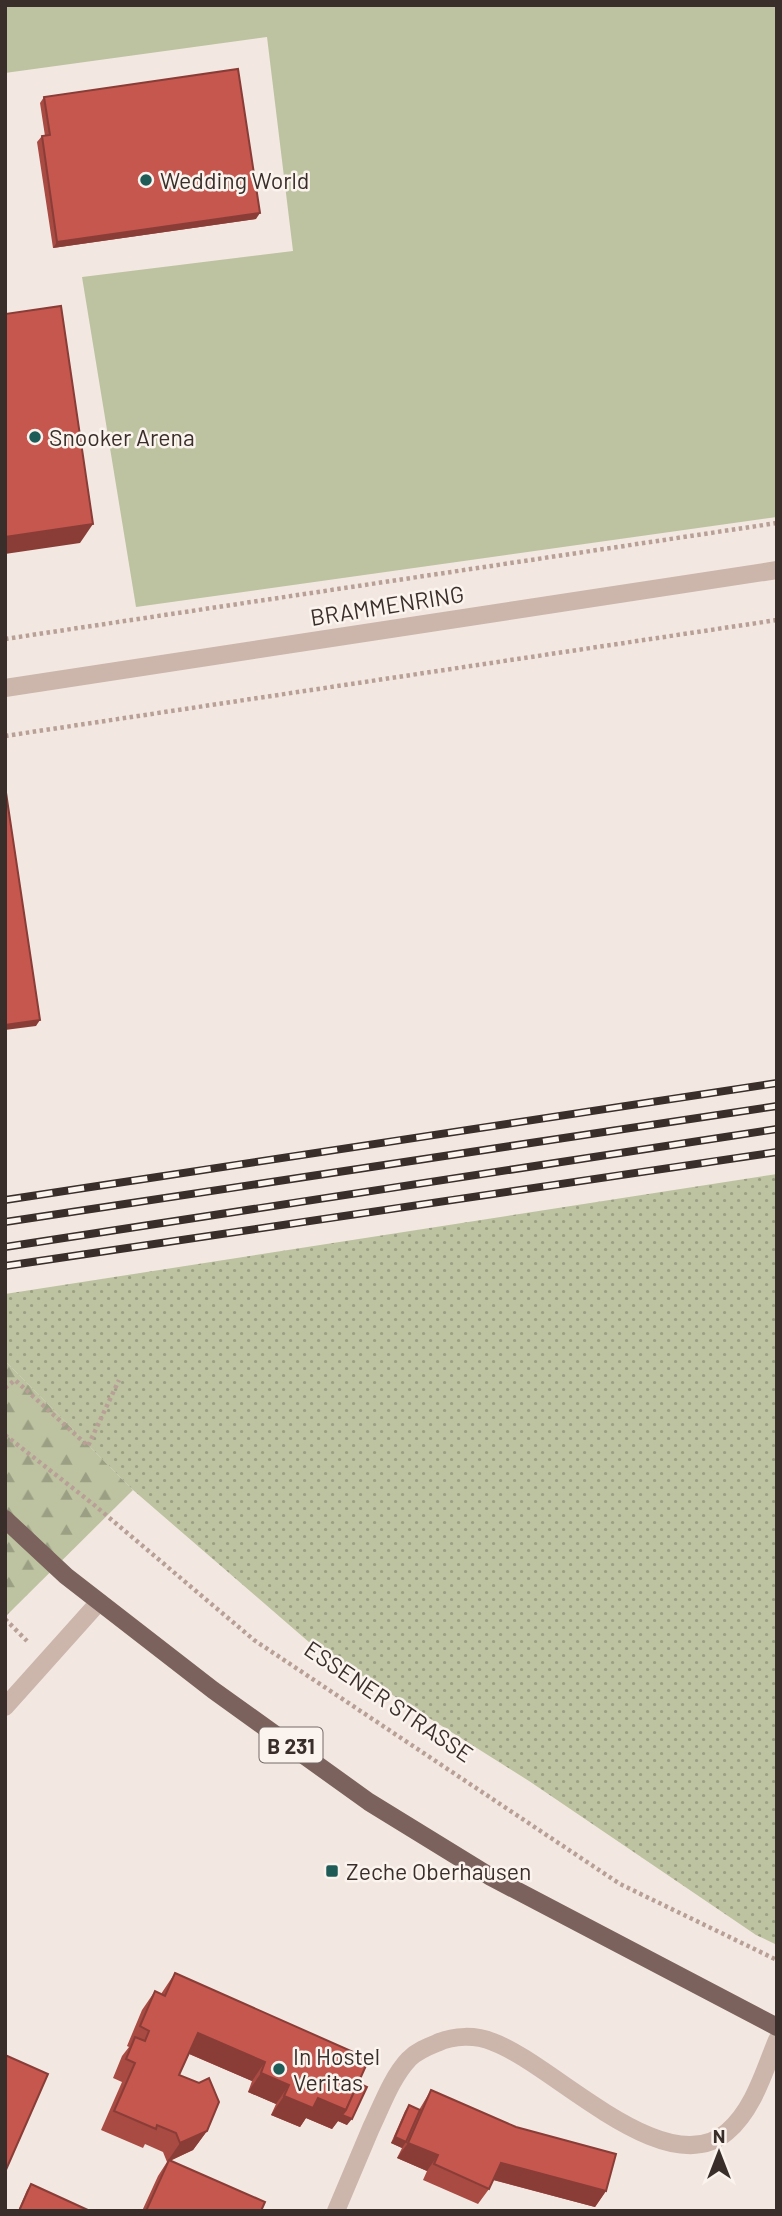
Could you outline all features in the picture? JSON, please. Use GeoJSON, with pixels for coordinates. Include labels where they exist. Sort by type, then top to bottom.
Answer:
{"type":"FeatureCollection","features":[{"type":"Feature","properties":{"kind":"main road","name":"B 231"},"geometry":{"type":"LineString","coordinates":[[5,1519],[66,1576],[99,1602],[213,1689],[369,1801],[491,1877],[777,2027]]}},
{"type":"Feature","properties":{"kind":"street","name":"BRAMMENRING"},"geometry":{"type":"LineString","coordinates":[[5,688],[777,570]]}},
{"type":"Feature","properties":{"kind":"street"},"geometry":{"type":"LineString","coordinates":[[5,1707],[99,1602]]}},
{"type":"Feature","properties":{"kind":"street"},"geometry":{"type":"LineString","coordinates":[[336,2211],[384,2098],[402,2067],[422,2049],[443,2040],[465,2037],[495,2042],[622,2122],[664,2142],[696,2146],[726,2133],[748,2107],[777,2040]]}},
{"type":"Feature","properties":{"kind":"path"},"geometry":{"type":"LineString","coordinates":[[5,639],[777,523]]}},
{"type":"Feature","properties":{"kind":"path"},"geometry":{"type":"LineString","coordinates":[[5,736],[777,620]]}},
{"type":"Feature","properties":{"kind":"path"},"geometry":{"type":"LineString","coordinates":[[5,1388],[15,1380],[88,1446],[119,1380]]}},
{"type":"Feature","properties":{"kind":"path","name":"ESSENER STRASSE"},"geometry":{"type":"LineString","coordinates":[[5,1435],[93,1504],[254,1640],[620,1884],[777,1960]]}},
{"type":"Feature","properties":{"kind":"green space"},"geometry":{"type":"Polygon","coordinates":[[[5,5],[777,5],[777,517],[136,607],[82,277],[293,251],[267,37],[5,73],[5,5]]]}},
{"type":"Feature","properties":{"kind":"green space"},"geometry":{"type":"Polygon","coordinates":[[[777,1174],[777,1945],[756,1935],[529,1781],[310,1643],[133,1490],[5,1361],[5,1294],[777,1174]]]}},
{"type":"Feature","properties":{"kind":"green space"},"geometry":{"type":"Polygon","coordinates":[[[5,1361],[133,1490],[5,1617],[5,1361]]]}},
{"type":"Feature","properties":{"kind":"building","name":"Wedding World"},"geometry":{"type":"Polygon","coordinates":[[[238,69],[260,213],[57,242],[42,136],[50,135],[44,97],[238,69]]]}},
{"type":"Feature","properties":{"kind":"building","name":"Snooker Arena"},"geometry":{"type":"Polygon","coordinates":[[[61,306],[93,524],[5,537],[5,314],[61,306]]]}},
{"type":"Feature","properties":{"kind":"building"},"geometry":{"type":"Polygon","coordinates":[[[5,786],[40,1020],[5,1025],[5,786]]]}},
{"type":"Feature","properties":{"kind":"building","name":"In Hostel Veritas"},"geometry":{"type":"Polygon","coordinates":[[[175,1973],[369,2059],[346,2110],[318,2098],[313,2108],[284,2096],[289,2085],[261,2073],[265,2062],[198,2033],[179,2075],[199,2083],[209,2078],[219,2102],[207,2131],[180,2143],[176,2133],[157,2125],[156,2129],[114,2111],[135,2063],[126,2059],[135,2037],[145,2041],[149,2031],[140,2026],[155,1991],[165,1996],[175,1973]]]}},
{"type":"Feature","properties":{"kind":"building"},"geometry":{"type":"Polygon","coordinates":[[[5,2055],[48,2074],[5,2172],[5,2055]]]}},
{"type":"Feature","properties":{"kind":"building"},"geometry":{"type":"Polygon","coordinates":[[[358,2083],[367,2087],[352,2119],[342,2115],[358,2083]]]}},
{"type":"Feature","properties":{"kind":"building"},"geometry":{"type":"Polygon","coordinates":[[[431,2090],[516,2127],[616,2154],[606,2191],[501,2163],[489,2189],[434,2164],[438,2155],[408,2143],[431,2090]]]}},
{"type":"Feature","properties":{"kind":"building"},"geometry":{"type":"Polygon","coordinates":[[[409,2105],[420,2110],[406,2142],[395,2137],[409,2105]]]}},
{"type":"Feature","properties":{"kind":"building"},"geometry":{"type":"Polygon","coordinates":[[[169,2160],[265,2202],[261,2211],[146,2211],[169,2160]]]}},
{"type":"Feature","properties":{"kind":"building"},"geometry":{"type":"Polygon","coordinates":[[[31,2184],[90,2211],[19,2211],[31,2184]]]}},
{"type":"Feature","properties":{"kind":"railway"},"geometry":{"type":"LineString","coordinates":[[5,1200],[777,1083]]}},
{"type":"Feature","properties":{"kind":"railway"},"geometry":{"type":"LineString","coordinates":[[5,1222],[777,1106]]}},
{"type":"Feature","properties":{"kind":"railway"},"geometry":{"type":"LineString","coordinates":[[5,1247],[777,1129]]}},
{"type":"Feature","properties":{"kind":"railway"},"geometry":{"type":"LineString","coordinates":[[5,1266],[777,1152]]}},
{"type":"Feature","properties":{"kind":"place","name":"Wedding World"},"geometry":{"type":"Point","coordinates":[146,180]}},
{"type":"Feature","properties":{"kind":"place","name":"Snooker Arena"},"geometry":{"type":"Point","coordinates":[35,437]}},
{"type":"Feature","properties":{"kind":"place","name":"Zeche Oberhausen"},"geometry":{"type":"Point","coordinates":[332,1871]}},
{"type":"Feature","properties":{"kind":"place","name":"In Hostel Veritas"},"geometry":{"type":"Point","coordinates":[279,2069]}}]}
